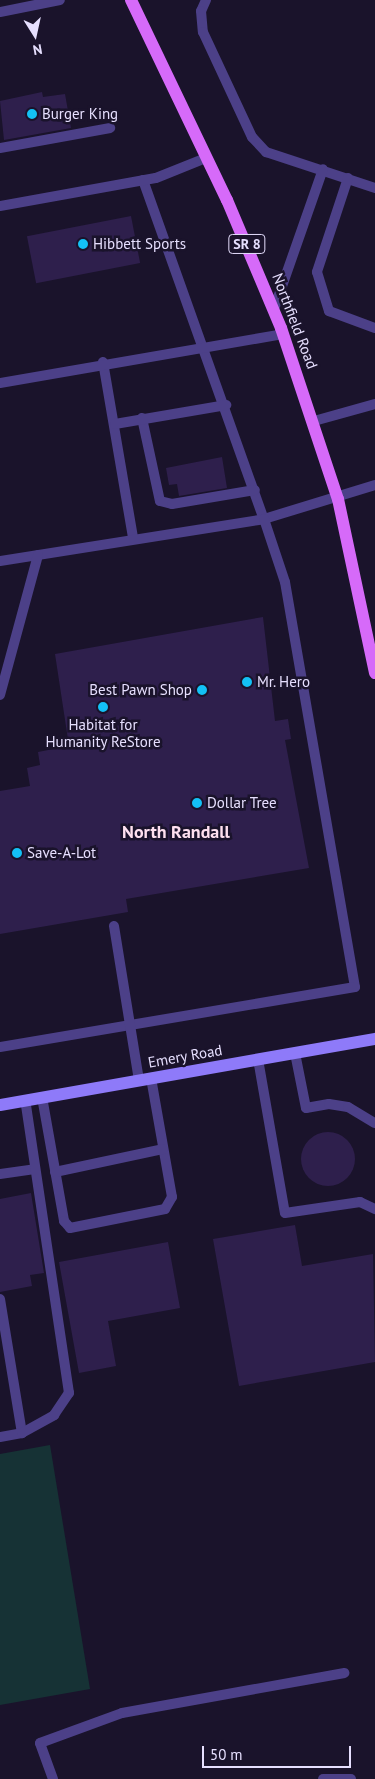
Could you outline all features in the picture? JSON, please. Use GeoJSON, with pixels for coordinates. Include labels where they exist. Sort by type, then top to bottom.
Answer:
{"type":"FeatureCollection","features":[{"type":"Feature","properties":{"kind":"main road","name":"Northfield Road"},"geometry":{"type":"LineString","coordinates":[[130,0],[206,158],[274,309],[314,421],[338,499],[375,673]]}},
{"type":"Feature","properties":{"kind":"main road","name":"Emery Road"},"geometry":{"type":"LineString","coordinates":[[0,1105],[375,1039]]}},
{"type":"Feature","properties":{"kind":"lane"},"geometry":{"type":"LineString","coordinates":[[0,12],[36,3],[60,0]]}},
{"type":"Feature","properties":{"kind":"lane"},"geometry":{"type":"LineString","coordinates":[[206,0],[201,11],[203,32],[252,138],[266,152],[323,169],[375,188]]}},
{"type":"Feature","properties":{"kind":"lane"},"geometry":{"type":"LineString","coordinates":[[0,148],[110,128]]}},
{"type":"Feature","properties":{"kind":"lane"},"geometry":{"type":"LineString","coordinates":[[0,206],[144,180],[206,158]]}},
{"type":"Feature","properties":{"kind":"lane"},"geometry":{"type":"LineString","coordinates":[[274,309],[323,169]]}},
{"type":"Feature","properties":{"kind":"lane"},"geometry":{"type":"LineString","coordinates":[[348,178],[317,272],[329,311],[375,328]]}},
{"type":"Feature","properties":{"kind":"lane"},"geometry":{"type":"LineString","coordinates":[[0,1047],[356,987],[285,582],[206,345],[144,180]]}},
{"type":"Feature","properties":{"kind":"lane"},"geometry":{"type":"LineString","coordinates":[[0,383],[103,362],[283,334]]}},
{"type":"Feature","properties":{"kind":"lane"},"geometry":{"type":"LineString","coordinates":[[103,362],[133,538]]}},
{"type":"Feature","properties":{"kind":"lane"},"geometry":{"type":"LineString","coordinates":[[314,421],[375,404]]}},
{"type":"Feature","properties":{"kind":"lane"},"geometry":{"type":"LineString","coordinates":[[115,424],[226,405]]}},
{"type":"Feature","properties":{"kind":"lane"},"geometry":{"type":"LineString","coordinates":[[142,418],[160,501],[172,504],[255,490]]}},
{"type":"Feature","properties":{"kind":"lane"},"geometry":{"type":"LineString","coordinates":[[0,561],[133,538],[264,519],[338,499],[375,485]]}},
{"type":"Feature","properties":{"kind":"lane"},"geometry":{"type":"LineString","coordinates":[[1,690],[38,555]]}},
{"type":"Feature","properties":{"kind":"lane"},"geometry":{"type":"LineString","coordinates":[[42,1097],[64,1221],[70,1228],[165,1209],[172,1197],[163,1149],[145,1079],[128,1024],[114,926]]}},
{"type":"Feature","properties":{"kind":"lane"},"geometry":{"type":"LineString","coordinates":[[295,1053],[306,1108],[330,1104],[348,1107],[375,1123]]}},
{"type":"Feature","properties":{"kind":"lane"},"geometry":{"type":"LineString","coordinates":[[258,1059],[285,1213],[360,1202],[375,1209]]}},
{"type":"Feature","properties":{"kind":"lane"},"geometry":{"type":"LineString","coordinates":[[0,1437],[22,1433],[54,1415],[69,1393],[25,1100]]}},
{"type":"Feature","properties":{"kind":"lane"},"geometry":{"type":"LineString","coordinates":[[55,1172],[163,1149]]}},
{"type":"Feature","properties":{"kind":"lane"},"geometry":{"type":"LineString","coordinates":[[0,1174],[35,1169]]}},
{"type":"Feature","properties":{"kind":"lane"},"geometry":{"type":"LineString","coordinates":[[0,1299],[22,1433]]}},
{"type":"Feature","properties":{"kind":"lane"},"geometry":{"type":"LineString","coordinates":[[54,1779],[40,1743],[122,1713],[344,1673]]}},
{"type":"Feature","properties":{"kind":"lane"},"geometry":{"type":"LineString","coordinates":[[322,1779],[351,1779]]}},
{"type":"Feature","properties":{"kind":"green space"},"geometry":{"type":"Polygon","coordinates":[[[50,1445],[90,1689],[0,1705],[0,1454],[50,1445]]]}},
{"type":"Feature","properties":{"kind":"building"},"geometry":{"type":"Polygon","coordinates":[[[42,92],[43,97],[65,94],[71,128],[4,140],[0,101],[42,92]]]}},
{"type":"Feature","properties":{"kind":"building"},"geometry":{"type":"Polygon","coordinates":[[[131,216],[140,263],[36,283],[27,236],[131,216]]]}},
{"type":"Feature","properties":{"kind":"building"},"geometry":{"type":"Polygon","coordinates":[[[222,457],[227,488],[179,496],[177,484],[169,485],[166,468],[222,457]]]}},
{"type":"Feature","properties":{"kind":"building"},"geometry":{"type":"Polygon","coordinates":[[[263,617],[275,721],[288,719],[291,739],[285,740],[309,868],[126,899],[128,912],[0,934],[0,791],[30,786],[27,768],[40,765],[38,752],[69,746],[55,654],[263,617]]]}},
{"type":"Feature","properties":{"kind":"building"},"geometry":{"type":"Polygon","coordinates":[[[328,1132],[338,1134],[347,1140],[353,1149],[355,1159],[353,1169],[347,1178],[338,1184],[328,1186],[318,1184],[309,1178],[303,1169],[301,1159],[303,1149],[309,1140],[318,1134],[328,1132]]]}},
{"type":"Feature","properties":{"kind":"building"},"geometry":{"type":"Polygon","coordinates":[[[31,1193],[44,1273],[30,1275],[32,1286],[0,1292],[0,1199],[31,1193]]]}},
{"type":"Feature","properties":{"kind":"building"},"geometry":{"type":"Polygon","coordinates":[[[295,1225],[302,1266],[373,1254],[375,1362],[239,1386],[213,1239],[295,1225]]]}},
{"type":"Feature","properties":{"kind":"building"},"geometry":{"type":"Polygon","coordinates":[[[168,1242],[180,1308],[108,1321],[116,1366],[79,1373],[59,1262],[168,1242]]]}},
{"type":"Feature","properties":{"kind":"place","name":"Burger King"},"geometry":{"type":"Point","coordinates":[32,114]}},
{"type":"Feature","properties":{"kind":"place","name":"Hibbett Sports"},"geometry":{"type":"Point","coordinates":[83,244]}},
{"type":"Feature","properties":{"kind":"place","name":"Mr. Hero"},"geometry":{"type":"Point","coordinates":[247,682]}},
{"type":"Feature","properties":{"kind":"place","name":"Best Pawn Shop"},"geometry":{"type":"Point","coordinates":[202,690]}},
{"type":"Feature","properties":{"kind":"place","name":"Habitat for Humanity ReStore"},"geometry":{"type":"Point","coordinates":[103,707]}},
{"type":"Feature","properties":{"kind":"place","name":"Dollar Tree"},"geometry":{"type":"Point","coordinates":[197,803]}},
{"type":"Feature","properties":{"kind":"place","name":"Save-A-Lot"},"geometry":{"type":"Point","coordinates":[17,853]}},
{"type":"Feature","properties":{"kind":"district","name":"North Randall"},"geometry":{"type":"Point","coordinates":[176,832]}}]}
